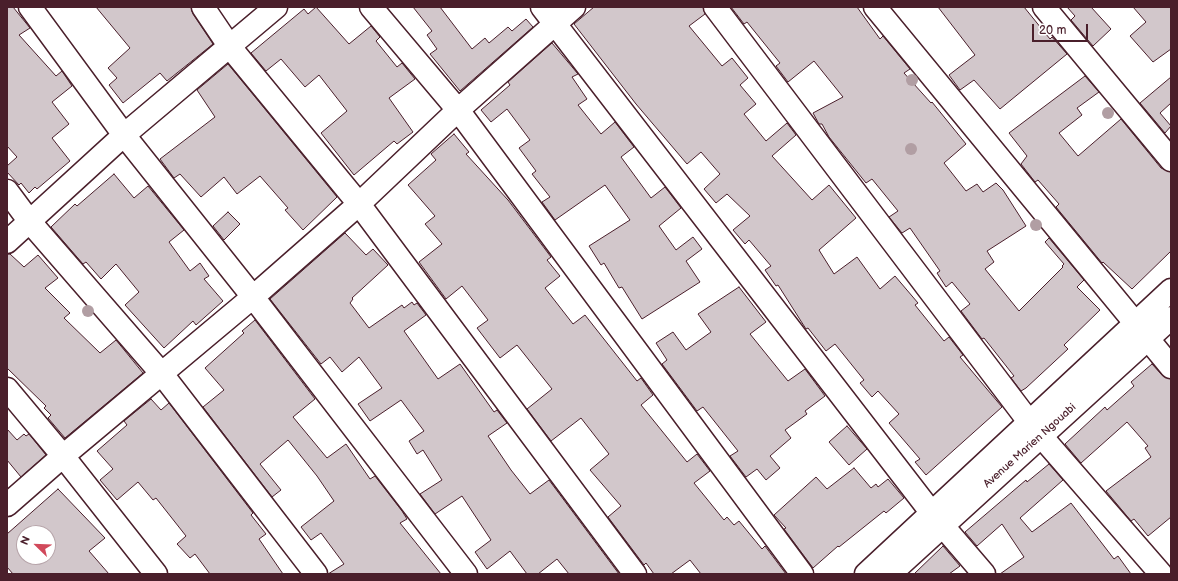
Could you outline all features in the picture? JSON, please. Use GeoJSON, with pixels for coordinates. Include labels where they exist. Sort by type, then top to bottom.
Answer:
{"type":"FeatureCollection","features":[{"type":"Feature","properties":{"kind":"street"},"geometry":{"type":"LineString","coordinates":[[30,7],[124,135],[253,297],[466,574]]}},
{"type":"Feature","properties":{"kind":"street"},"geometry":{"type":"LineString","coordinates":[[204,7],[230,47],[359,204],[635,574]]}},
{"type":"Feature","properties":{"kind":"street"},"geometry":{"type":"LineString","coordinates":[[7,242],[124,135],[276,7]]}},
{"type":"Feature","properties":{"kind":"street"},"geometry":{"type":"LineString","coordinates":[[372,7],[458,110],[802,574]]}},
{"type":"Feature","properties":{"kind":"street"},"geometry":{"type":"LineString","coordinates":[[542,7],[937,518],[984,574]]}},
{"type":"Feature","properties":{"kind":"street"},"geometry":{"type":"LineString","coordinates":[[7,505],[63,456],[253,297],[359,204],[458,110],[574,7]]}},
{"type":"Feature","properties":{"kind":"street"},"geometry":{"type":"LineString","coordinates":[[715,7],[1035,429],[1161,574]]}},
{"type":"Feature","properties":{"kind":"street"},"geometry":{"type":"LineString","coordinates":[[875,7],[1171,367]]}},
{"type":"Feature","properties":{"kind":"street"},"geometry":{"type":"LineString","coordinates":[[1044,7],[1171,160]]}},
{"type":"Feature","properties":{"kind":"street"},"geometry":{"type":"LineString","coordinates":[[7,191],[30,222],[162,374],[316,574]]}},
{"type":"Feature","properties":{"kind":"street"},"geometry":{"type":"LineString","coordinates":[[1142,332],[1171,290]]}},
{"type":"Feature","properties":{"kind":"street","name":"Avenue Marien Ngouabi"},"geometry":{"type":"LineString","coordinates":[[890,574],[937,518],[1142,332],[1171,318]]}},
{"type":"Feature","properties":{"kind":"street"},"geometry":{"type":"LineString","coordinates":[[7,389],[63,456],[156,574]]}},
{"type":"Feature","properties":{"kind":"street"},"geometry":{"type":"LineString","coordinates":[[866,574],[937,518]]}},
{"type":"Feature","properties":{"kind":"building"},"geometry":{"type":"Polygon","coordinates":[[[7,7],[13,7],[30,28],[19,35],[56,76],[62,71],[72,86],[52,102],[69,124],[52,138],[70,161],[37,189],[35,187],[29,193],[21,183],[19,185],[7,172],[7,166],[17,157],[7,146],[7,7]]]}},
{"type":"Feature","properties":{"kind":"building"},"geometry":{"type":"Polygon","coordinates":[[[96,7],[191,7],[193,14],[213,44],[167,81],[160,73],[123,103],[109,85],[117,78],[108,68],[130,48],[96,7]]]}},
{"type":"Feature","properties":{"kind":"building"},"geometry":{"type":"Polygon","coordinates":[[[316,7],[349,44],[371,26],[380,37],[376,41],[397,67],[402,63],[415,79],[389,98],[413,132],[397,144],[394,141],[354,175],[321,133],[347,111],[319,75],[305,87],[281,59],[266,71],[251,53],[304,9],[308,14],[316,7]]]}},
{"type":"Feature","properties":{"kind":"building"},"geometry":{"type":"Polygon","coordinates":[[[413,7],[440,7],[472,49],[485,38],[489,43],[508,27],[512,31],[526,19],[533,27],[460,91],[430,54],[437,49],[427,35],[432,31],[413,7]]]}},
{"type":"Feature","properties":{"kind":"building"},"geometry":{"type":"Polygon","coordinates":[[[594,7],[703,7],[705,14],[689,26],[722,66],[732,58],[748,78],[740,85],[756,104],[744,114],[766,141],[787,123],[796,135],[772,156],[812,200],[829,185],[856,218],[819,250],[834,274],[857,257],[880,289],[895,276],[918,303],[915,305],[944,341],[949,337],[963,355],[960,357],[1002,407],[926,475],[915,462],[920,459],[889,423],[899,414],[878,391],[872,397],[860,383],[864,380],[835,344],[826,351],[808,328],[806,329],[778,285],[776,286],[765,270],[771,266],[749,240],[745,244],[733,230],[750,216],[727,194],[716,203],[704,189],[720,174],[701,152],[687,164],[636,104],[574,24],[594,7]]]}},
{"type":"Feature","properties":{"kind":"building"},"geometry":{"type":"Polygon","coordinates":[[[731,7],[857,7],[880,39],[883,36],[910,69],[904,73],[931,103],[932,102],[966,144],[944,163],[966,191],[977,184],[983,192],[996,183],[1003,190],[1026,226],[987,251],[994,262],[985,269],[1019,311],[1063,267],[1062,266],[1064,264],[1045,242],[1049,238],[1084,280],[1077,287],[1100,310],[1064,345],[1068,349],[1026,388],[1021,391],[1011,378],[1014,376],[984,338],[982,339],[961,311],[970,304],[952,282],[946,287],[937,273],[940,271],[910,228],[902,233],[889,217],[898,211],[872,179],[866,183],[829,137],[822,124],[819,124],[813,113],[843,97],[814,61],[788,82],[776,66],[780,63],[747,22],[744,24],[731,7]]]}},
{"type":"Feature","properties":{"kind":"building"},"geometry":{"type":"Polygon","coordinates":[[[938,7],[1024,7],[1050,39],[1052,37],[1067,54],[1000,109],[974,80],[960,90],[949,75],[975,55],[938,7]]]}},
{"type":"Feature","properties":{"kind":"building"},"geometry":{"type":"Polygon","coordinates":[[[1067,7],[1091,7],[1111,29],[1093,46],[1071,20],[1075,16],[1067,7]]]}},
{"type":"Feature","properties":{"kind":"building"},"geometry":{"type":"Polygon","coordinates":[[[1133,7],[1171,7],[1171,49],[1153,62],[1130,36],[1146,22],[1133,7]]]}},
{"type":"Feature","properties":{"kind":"building"},"geometry":{"type":"Polygon","coordinates":[[[552,43],[578,74],[572,77],[587,99],[578,105],[601,134],[615,122],[634,147],[621,157],[651,198],[665,187],[681,208],[659,226],[676,250],[693,237],[702,249],[686,261],[700,282],[642,319],[622,287],[619,288],[604,263],[601,265],[589,246],[630,220],[605,185],[555,220],[542,202],[550,197],[532,174],[536,171],[519,148],[530,140],[507,109],[491,122],[481,110],[510,85],[508,82],[552,43]]]}},
{"type":"Feature","properties":{"kind":"building"},"geometry":{"type":"Polygon","coordinates":[[[228,64],[337,197],[303,230],[285,210],[288,208],[260,176],[237,194],[224,177],[201,197],[180,174],[174,178],[160,159],[215,117],[197,90],[228,64]]]}},
{"type":"Feature","properties":{"kind":"building"},"geometry":{"type":"Polygon","coordinates":[[[1085,76],[1099,92],[1077,108],[1082,115],[1059,133],[1078,156],[1121,119],[1161,168],[1171,172],[1171,251],[1132,289],[1103,262],[1102,263],[1056,207],[1059,204],[1038,180],[1035,182],[1021,164],[1027,156],[1009,133],[1085,76]]]}},
{"type":"Feature","properties":{"kind":"building"},"geometry":{"type":"Polygon","coordinates":[[[1171,77],[1171,103],[1160,113],[1171,126],[1165,133],[1140,103],[1171,77]]]}},
{"type":"Feature","properties":{"kind":"building"},"geometry":{"type":"Polygon","coordinates":[[[454,134],[469,152],[466,154],[508,200],[551,257],[547,260],[560,276],[545,288],[573,324],[585,315],[637,381],[641,378],[653,395],[641,405],[687,462],[697,454],[710,471],[694,483],[724,520],[727,517],[734,525],[739,521],[762,549],[765,546],[786,574],[701,574],[690,560],[671,574],[654,574],[646,563],[644,565],[608,517],[621,506],[590,470],[609,454],[581,418],[551,441],[527,409],[552,389],[517,345],[500,358],[477,328],[488,320],[462,286],[446,299],[419,262],[442,244],[425,224],[435,216],[408,185],[436,160],[431,154],[454,134]]]}},
{"type":"Feature","properties":{"kind":"building"},"geometry":{"type":"Polygon","coordinates":[[[114,174],[134,198],[148,186],[184,230],[169,242],[190,271],[200,263],[209,276],[204,279],[223,301],[196,325],[193,321],[164,348],[125,305],[139,292],[116,264],[101,279],[86,262],[83,264],[51,227],[75,204],[77,206],[114,174]]]}},
{"type":"Feature","properties":{"kind":"building"},"geometry":{"type":"Polygon","coordinates":[[[228,212],[240,224],[224,240],[213,226],[228,212]]]}},
{"type":"Feature","properties":{"kind":"building"},"geometry":{"type":"Polygon","coordinates":[[[345,233],[366,255],[373,249],[388,265],[352,298],[353,299],[350,303],[369,328],[402,305],[404,308],[412,302],[414,305],[417,303],[426,315],[404,331],[438,379],[460,364],[494,412],[497,410],[507,423],[488,436],[511,470],[530,494],[549,480],[619,574],[569,574],[557,559],[538,574],[527,574],[510,551],[487,569],[475,552],[491,540],[462,496],[435,514],[420,494],[442,480],[423,450],[417,454],[409,441],[424,431],[401,400],[370,421],[358,404],[382,388],[359,357],[342,372],[330,357],[321,364],[270,299],[345,233]]]}},
{"type":"Feature","properties":{"kind":"building"},"geometry":{"type":"Polygon","coordinates":[[[7,254],[10,254],[24,267],[38,255],[58,278],[45,288],[70,313],[64,318],[100,353],[116,340],[143,373],[65,438],[48,418],[51,415],[44,408],[46,406],[7,368],[7,254]]]}},
{"type":"Feature","properties":{"kind":"building"},"geometry":{"type":"Polygon","coordinates":[[[739,287],[766,322],[750,334],[788,381],[805,369],[825,396],[805,411],[807,414],[785,430],[791,438],[770,456],[780,468],[766,480],[757,469],[746,477],[730,456],[738,451],[703,407],[697,411],[662,364],[667,360],[656,343],[673,332],[686,350],[711,332],[698,314],[739,287]]]}},
{"type":"Feature","properties":{"kind":"building"},"geometry":{"type":"Polygon","coordinates":[[[255,320],[315,399],[293,417],[327,458],[346,444],[370,479],[375,476],[402,511],[407,519],[400,523],[441,574],[328,574],[344,564],[321,533],[311,540],[301,527],[334,501],[317,476],[288,440],[260,464],[281,490],[272,497],[203,407],[224,390],[205,368],[244,333],[242,331],[255,320]]]}},
{"type":"Feature","properties":{"kind":"building"},"geometry":{"type":"Polygon","coordinates":[[[1152,364],[1162,375],[1171,379],[1171,517],[1148,536],[1134,519],[1131,521],[1106,491],[1151,457],[1145,448],[1148,446],[1127,422],[1081,463],[1065,444],[1105,407],[1107,410],[1134,386],[1131,382],[1152,364]]]}},
{"type":"Feature","properties":{"kind":"building"},"geometry":{"type":"Polygon","coordinates":[[[151,399],[161,410],[169,403],[253,513],[251,515],[266,534],[259,539],[283,574],[210,574],[195,554],[190,558],[177,544],[186,536],[156,498],[153,500],[138,482],[117,500],[100,480],[113,469],[97,451],[127,425],[124,421],[151,399]]]}},
{"type":"Feature","properties":{"kind":"building"},"geometry":{"type":"Polygon","coordinates":[[[847,426],[867,449],[849,465],[829,442],[847,426]]]}},
{"type":"Feature","properties":{"kind":"building"},"geometry":{"type":"Polygon","coordinates":[[[7,429],[17,440],[24,434],[26,436],[29,434],[46,455],[21,477],[7,460],[7,429]]]}},
{"type":"Feature","properties":{"kind":"building"},"geometry":{"type":"Polygon","coordinates":[[[1049,464],[1063,480],[1020,518],[1032,532],[1071,503],[1114,559],[1118,556],[1131,574],[1000,574],[1024,557],[1002,524],[977,546],[965,532],[1026,480],[1027,482],[1049,464]]]}},
{"type":"Feature","properties":{"kind":"building"},"geometry":{"type":"Polygon","coordinates":[[[854,468],[871,488],[876,484],[878,487],[888,479],[904,498],[886,513],[884,511],[839,547],[838,546],[813,568],[784,529],[786,528],[774,515],[816,477],[827,489],[854,468]]]}},
{"type":"Feature","properties":{"kind":"building"},"geometry":{"type":"Polygon","coordinates":[[[58,489],[105,538],[89,551],[109,574],[13,574],[7,567],[7,534],[16,526],[16,565],[56,565],[56,525],[17,525],[58,489]]]}},
{"type":"Feature","properties":{"kind":"building"},"geometry":{"type":"Polygon","coordinates":[[[943,546],[960,566],[949,574],[914,574],[943,546]]]}}]}
